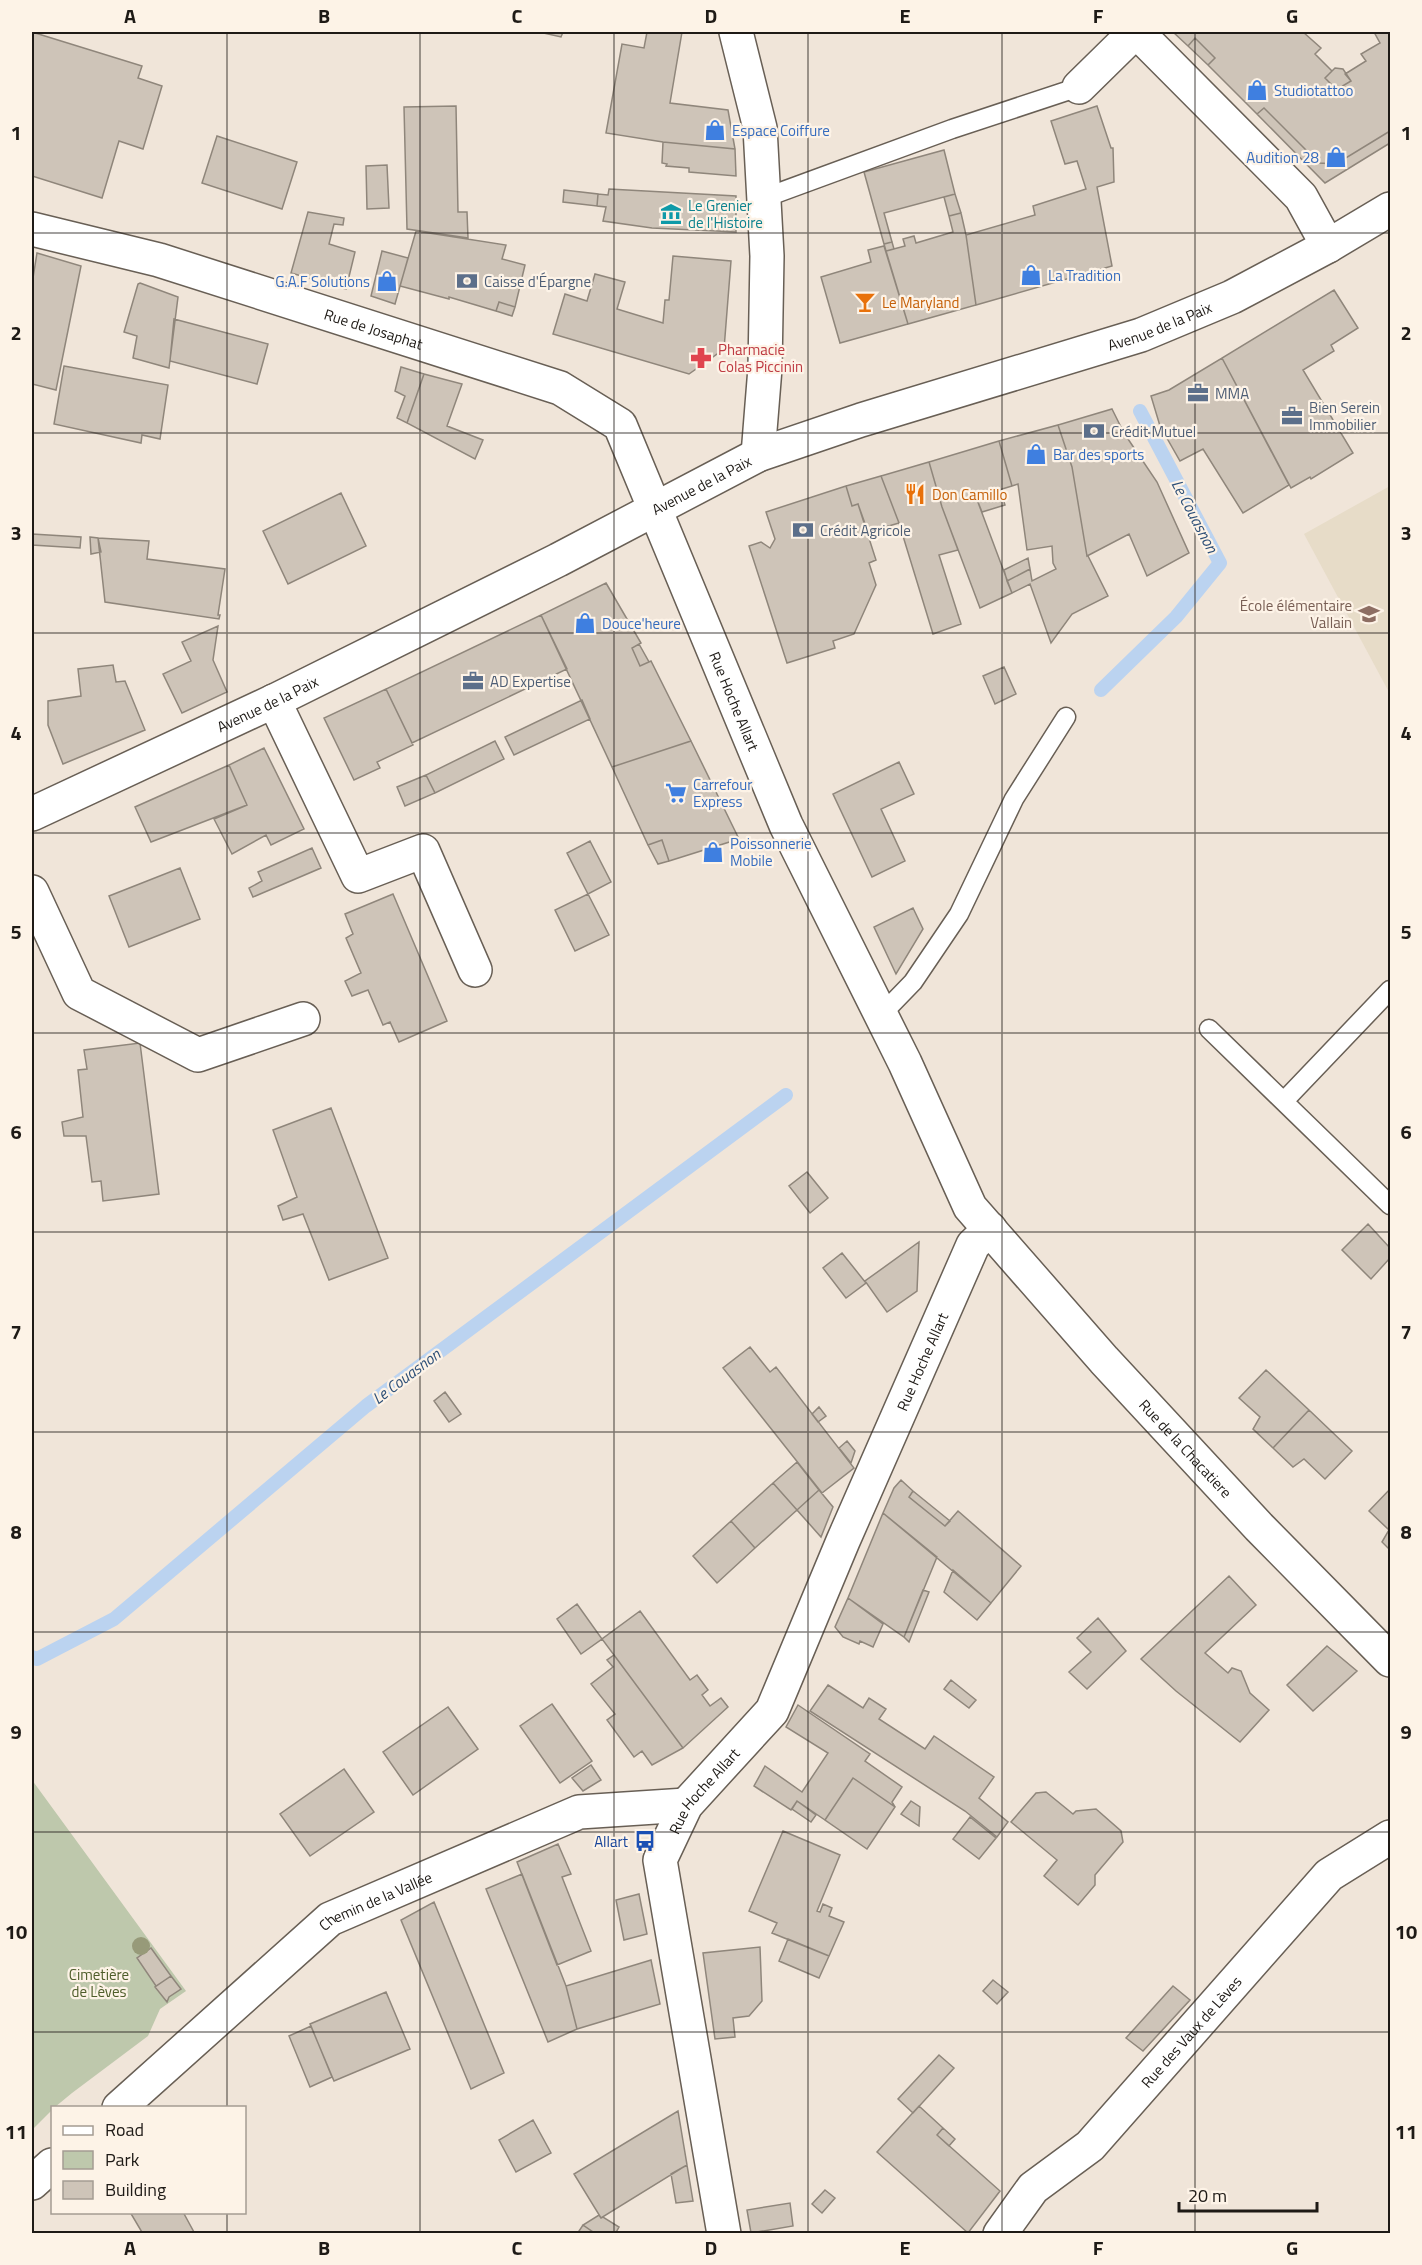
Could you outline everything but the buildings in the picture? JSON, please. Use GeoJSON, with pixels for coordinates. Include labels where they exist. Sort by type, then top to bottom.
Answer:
{"type":"FeatureCollection","features":[{"type":"Feature","properties":{"kind":"street"},"geometry":{"type":"LineString","coordinates":[[736,32],[760,128],[764,198],[767,256],[765,368],[758,455]]}},
{"type":"Feature","properties":{"kind":"street"},"geometry":{"type":"LineString","coordinates":[[1079,87],[1136,32],[1301,197],[1328,246]]}},
{"type":"Feature","properties":{"kind":"street","name":"Avenue de la Paix"},"geometry":{"type":"LineString","coordinates":[[32,814],[274,701],[558,560],[758,455],[861,420],[1141,335],[1232,297],[1328,246],[1390,209]]}},
{"type":"Feature","properties":{"kind":"street","name":"Rue de Josaphat"},"geometry":{"type":"LineString","coordinates":[[32,229],[159,260],[560,388],[620,426],[654,509]]}},
{"type":"Feature","properties":{"kind":"street","name":"Rue Hoche Allart"},"geometry":{"type":"LineString","coordinates":[[654,509],[786,825],[881,1015],[970,1207],[990,1229],[973,1245],[843,1541],[772,1711],[686,1806],[660,1860],[724,2234]]}},
{"type":"Feature","properties":{"kind":"street"},"geometry":{"type":"LineString","coordinates":[[274,701],[358,876],[423,851],[475,970]]}},
{"type":"Feature","properties":{"kind":"street"},"geometry":{"type":"LineString","coordinates":[[32,892],[79,993],[198,1055],[303,1019]]}},
{"type":"Feature","properties":{"kind":"street","name":"Rue de la Chacatiere"},"geometry":{"type":"LineString","coordinates":[[990,1229],[1104,1360],[1258,1527],[1390,1660]]}},
{"type":"Feature","properties":{"kind":"street","name":"Chemin de la Vallée"},"geometry":{"type":"LineString","coordinates":[[121,2106],[330,1919],[579,1812],[686,1806]]}},
{"type":"Feature","properties":{"kind":"street","name":"Rue des Vaux de Lèves"},"geometry":{"type":"LineString","coordinates":[[1000,2234],[1033,2188],[1090,2146],[1329,1875],[1390,1837]]}},
{"type":"Feature","properties":{"kind":"street"},"geometry":{"type":"LineString","coordinates":[[32,2183],[51,2166]]}},
{"type":"Feature","properties":{"kind":"lane"},"geometry":{"type":"LineString","coordinates":[[764,198],[952,129],[1079,87]]}},
{"type":"Feature","properties":{"kind":"lane"},"geometry":{"type":"LineString","coordinates":[[881,1015],[913,982],[959,914],[1014,799],[1066,717]]}},
{"type":"Feature","properties":{"kind":"lane"},"geometry":{"type":"LineString","coordinates":[[1284,1101],[1390,990]]}},
{"type":"Feature","properties":{"kind":"lane"},"geometry":{"type":"LineString","coordinates":[[1209,1029],[1390,1205]]}},
{"type":"Feature","properties":{"kind":"shaded area","name":"École élémentaire Vallain"},"geometry":{"type":"Polygon","coordinates":[[[1390,486],[1390,694],[1304,534],[1390,486]]]}},
{"type":"Feature","properties":{"kind":"green space","name":"Cimetière de Lèves"},"geometry":{"type":"Polygon","coordinates":[[[32,1780],[186,1991],[160,2009],[148,2036],[56,2106],[51,2106],[51,2111],[32,2130],[32,1780]]]}},
{"type":"Feature","properties":{"kind":"waterway","name":"Le Couasnon"},"geometry":{"type":"LineString","coordinates":[[1101,690],[1176,617],[1220,563],[1140,411]]}},
{"type":"Feature","properties":{"kind":"waterway","name":"Le Couasnon"},"geometry":{"type":"LineString","coordinates":[[32,1657],[37,1659],[114,1619],[366,1406],[786,1095]]}},
{"type":"Feature","properties":{"kind":"place","name":"Studiotattoo"},"geometry":{"type":"Point","coordinates":[1257,90]}},
{"type":"Feature","properties":{"kind":"place","name":"Espace Coiffure"},"geometry":{"type":"Point","coordinates":[715,130]}},
{"type":"Feature","properties":{"kind":"place","name":"Audition 28"},"geometry":{"type":"Point","coordinates":[1336,157]}},
{"type":"Feature","properties":{"kind":"place","name":"Le Grenier de l'Histoire"},"geometry":{"type":"Point","coordinates":[671,214]}},
{"type":"Feature","properties":{"kind":"place","name":"La Tradition"},"geometry":{"type":"Point","coordinates":[1031,275]}},
{"type":"Feature","properties":{"kind":"place","name":"G.A.F Solutions"},"geometry":{"type":"Point","coordinates":[387,281]}},
{"type":"Feature","properties":{"kind":"place","name":"Caisse d'Épargne"},"geometry":{"type":"Point","coordinates":[467,281]}},
{"type":"Feature","properties":{"kind":"place","name":"Le Maryland"},"geometry":{"type":"Point","coordinates":[865,302]}},
{"type":"Feature","properties":{"kind":"place","name":"Pharmacie Colas Piccinin"},"geometry":{"type":"Point","coordinates":[701,358]}},
{"type":"Feature","properties":{"kind":"place","name":"MMA"},"geometry":{"type":"Point","coordinates":[1198,393]}},
{"type":"Feature","properties":{"kind":"place","name":"Bien Serein Immobilier"},"geometry":{"type":"Point","coordinates":[1292,416]}},
{"type":"Feature","properties":{"kind":"place","name":"Crédit Mutuel"},"geometry":{"type":"Point","coordinates":[1094,431]}},
{"type":"Feature","properties":{"kind":"place","name":"Bar des sports"},"geometry":{"type":"Point","coordinates":[1036,454]}},
{"type":"Feature","properties":{"kind":"place","name":"Don Camillo"},"geometry":{"type":"Point","coordinates":[915,494]}},
{"type":"Feature","properties":{"kind":"place","name":"Crédit Agricole"},"geometry":{"type":"Point","coordinates":[803,530]}},
{"type":"Feature","properties":{"kind":"place","name":"École élémentaire Vallain"},"geometry":{"type":"Point","coordinates":[1369,614]}},
{"type":"Feature","properties":{"kind":"place","name":"Douce'heure"},"geometry":{"type":"Point","coordinates":[585,623]}},
{"type":"Feature","properties":{"kind":"place","name":"AD Expertise"},"geometry":{"type":"Point","coordinates":[473,681]}},
{"type":"Feature","properties":{"kind":"place","name":"Carrefour Express"},"geometry":{"type":"Point","coordinates":[676,793]}},
{"type":"Feature","properties":{"kind":"place","name":"Poissonnerie Mobile"},"geometry":{"type":"Point","coordinates":[713,852]}},
{"type":"Feature","properties":{"kind":"place","name":"Allart"},"geometry":{"type":"Point","coordinates":[645,1841]}}]}
